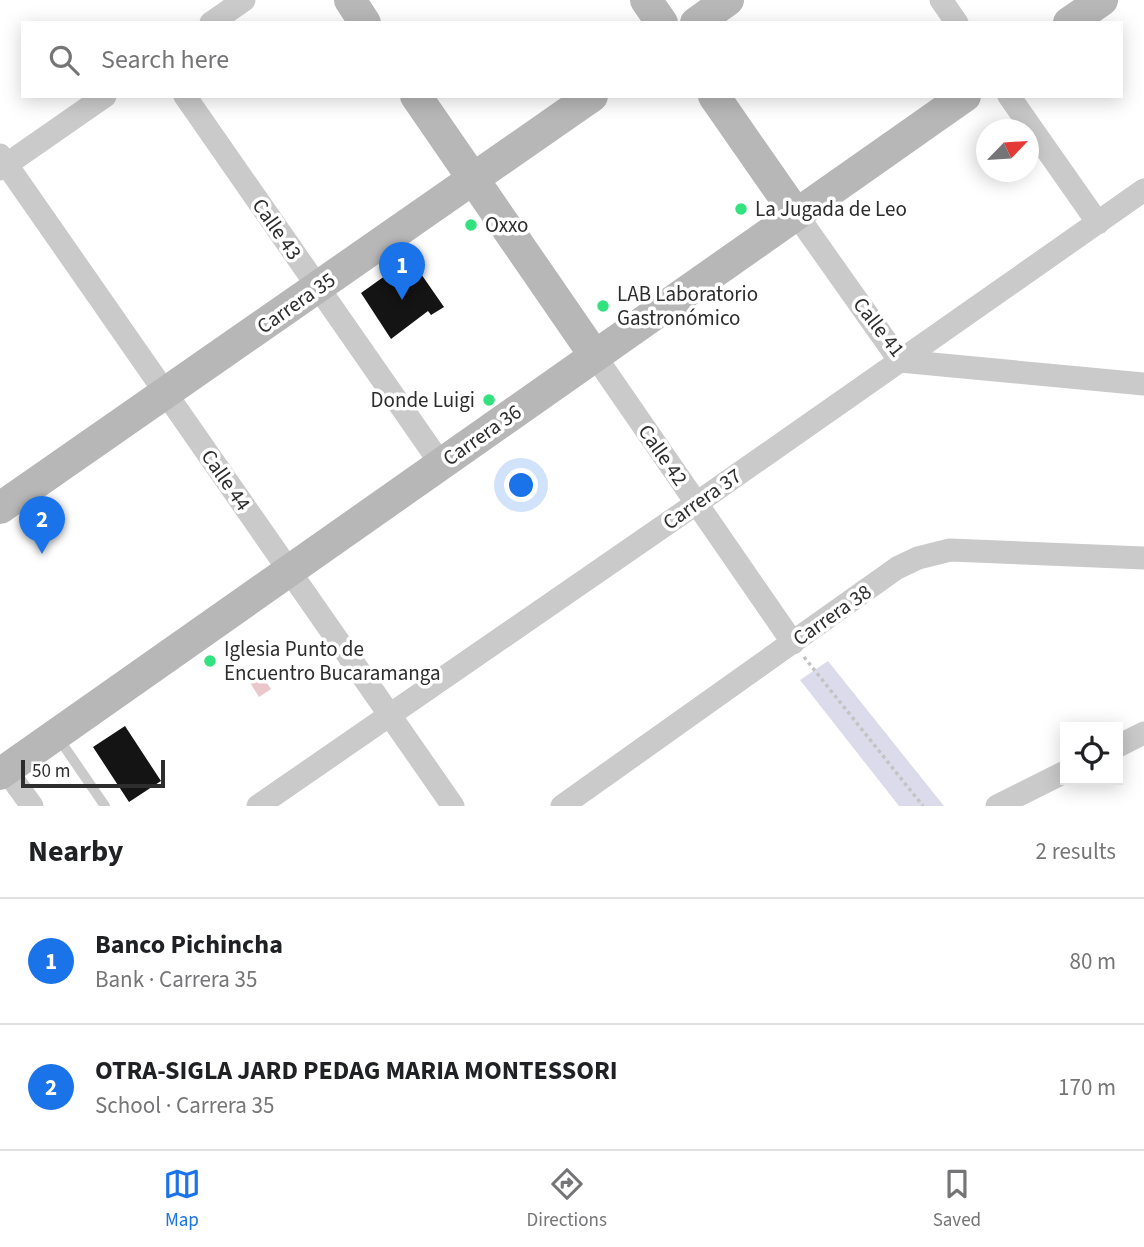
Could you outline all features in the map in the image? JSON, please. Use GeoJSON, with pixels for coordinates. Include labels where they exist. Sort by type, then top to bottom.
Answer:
{"type":"FeatureCollection","features":[{"type":"Feature","properties":{"kind":"street"},"geometry":{"type":"LineString","coordinates":[[214,21],[244,0]]}},
{"type":"Feature","properties":{"kind":"street"},"geometry":{"type":"LineString","coordinates":[[349,0],[364,21]]}},
{"type":"Feature","properties":{"kind":"street"},"geometry":{"type":"LineString","coordinates":[[646,0],[661,21]]}},
{"type":"Feature","properties":{"kind":"street"},"geometry":{"type":"LineString","coordinates":[[698,21],[728,0]]}},
{"type":"Feature","properties":{"kind":"street"},"geometry":{"type":"LineString","coordinates":[[941,0],[956,21]]}},
{"type":"Feature","properties":{"kind":"street"},"geometry":{"type":"LineString","coordinates":[[1072,21],[1102,0]]}},
{"type":"Feature","properties":{"kind":"street"},"geometry":{"type":"LineString","coordinates":[[2,163],[102,98]]}},
{"type":"Feature","properties":{"kind":"street","name":"Calle 43"},"geometry":{"type":"LineString","coordinates":[[186,98],[441,464]]}},
{"type":"Feature","properties":{"kind":"street","name":"Calle 42"},"geometry":{"type":"LineString","coordinates":[[417,98],[793,643]]}},
{"type":"Feature","properties":{"kind":"street","name":"Carrera 35"},"geometry":{"type":"LineString","coordinates":[[0,508],[589,98]]}},
{"type":"Feature","properties":{"kind":"street","name":"Calle 41"},"geometry":{"type":"LineString","coordinates":[[715,98],[900,361],[1144,384]]}},
{"type":"Feature","properties":{"kind":"street","name":"Carrera 36"},"geometry":{"type":"LineString","coordinates":[[2,768],[56,735],[962,98]]}},
{"type":"Feature","properties":{"kind":"street"},"geometry":{"type":"LineString","coordinates":[[1010,98],[1098,223]]}},
{"type":"Feature","properties":{"kind":"street","name":"Calle 44"},"geometry":{"type":"LineString","coordinates":[[2,163],[166,393],[453,806]]}},
{"type":"Feature","properties":{"kind":"street","name":"Carrera 37"},"geometry":{"type":"LineString","coordinates":[[258,806],[1144,190]]}},
{"type":"Feature","properties":{"kind":"street","name":"Carrera 38"},"geometry":{"type":"LineString","coordinates":[[562,806],[897,568],[918,558],[950,550],[1144,558]]}},
{"type":"Feature","properties":{"kind":"street"},"geometry":{"type":"LineString","coordinates":[[1123,744],[1144,733]]}},
{"type":"Feature","properties":{"kind":"street"},"geometry":{"type":"LineString","coordinates":[[2,768],[32,806]]}},
{"type":"Feature","properties":{"kind":"street"},"geometry":{"type":"LineString","coordinates":[[997,806],[1060,774]]}},
{"type":"Feature","properties":{"kind":"lane"},"geometry":{"type":"LineString","coordinates":[[56,735],[105,806]]}},
{"type":"Feature","properties":{"kind":"path"},"geometry":{"type":"LineString","coordinates":[[793,643],[923,806]]}},
{"type":"Feature","properties":{"kind":"shaded area"},"geometry":{"type":"Polygon","coordinates":[[[828,661],[944,806],[899,806],[800,680],[828,661]]]}},
{"type":"Feature","properties":{"kind":"shaded area"},"geometry":{"type":"Polygon","coordinates":[[[255,666],[271,689],[259,697],[244,673],[255,666]]]}},
{"type":"Feature","properties":{"kind":"building"},"geometry":{"type":"Polygon","coordinates":[[[410,258],[444,307],[431,315],[428,311],[391,339],[361,293],[410,258]]]}},
{"type":"Feature","properties":{"kind":"building"},"geometry":{"type":"Polygon","coordinates":[[[125,726],[161,781],[129,802],[93,747],[125,726]]]}},
{"type":"Feature","properties":{"kind":"place","name":"La Jugada de Leo"},"geometry":{"type":"Point","coordinates":[741,209]}},
{"type":"Feature","properties":{"kind":"place","name":"Oxxo"},"geometry":{"type":"Point","coordinates":[471,225]}},
{"type":"Feature","properties":{"kind":"place","name":"Banco Pichincha"},"geometry":{"type":"Point","coordinates":[402,300]}},
{"type":"Feature","properties":{"kind":"place","name":"LAB Laboratorio Gastronómico"},"geometry":{"type":"Point","coordinates":[603,306]}},
{"type":"Feature","properties":{"kind":"place","name":"Donde Luigi"},"geometry":{"type":"Point","coordinates":[489,400]}},
{"type":"Feature","properties":{"kind":"place","name":"OTRA-SIGLA JARD PEDAG MARIA MONTESSORI"},"geometry":{"type":"Point","coordinates":[42,554]}},
{"type":"Feature","properties":{"kind":"place","name":"Iglesia Punto de Encuentro Bucaramanga"},"geometry":{"type":"Point","coordinates":[210,661]}}]}
